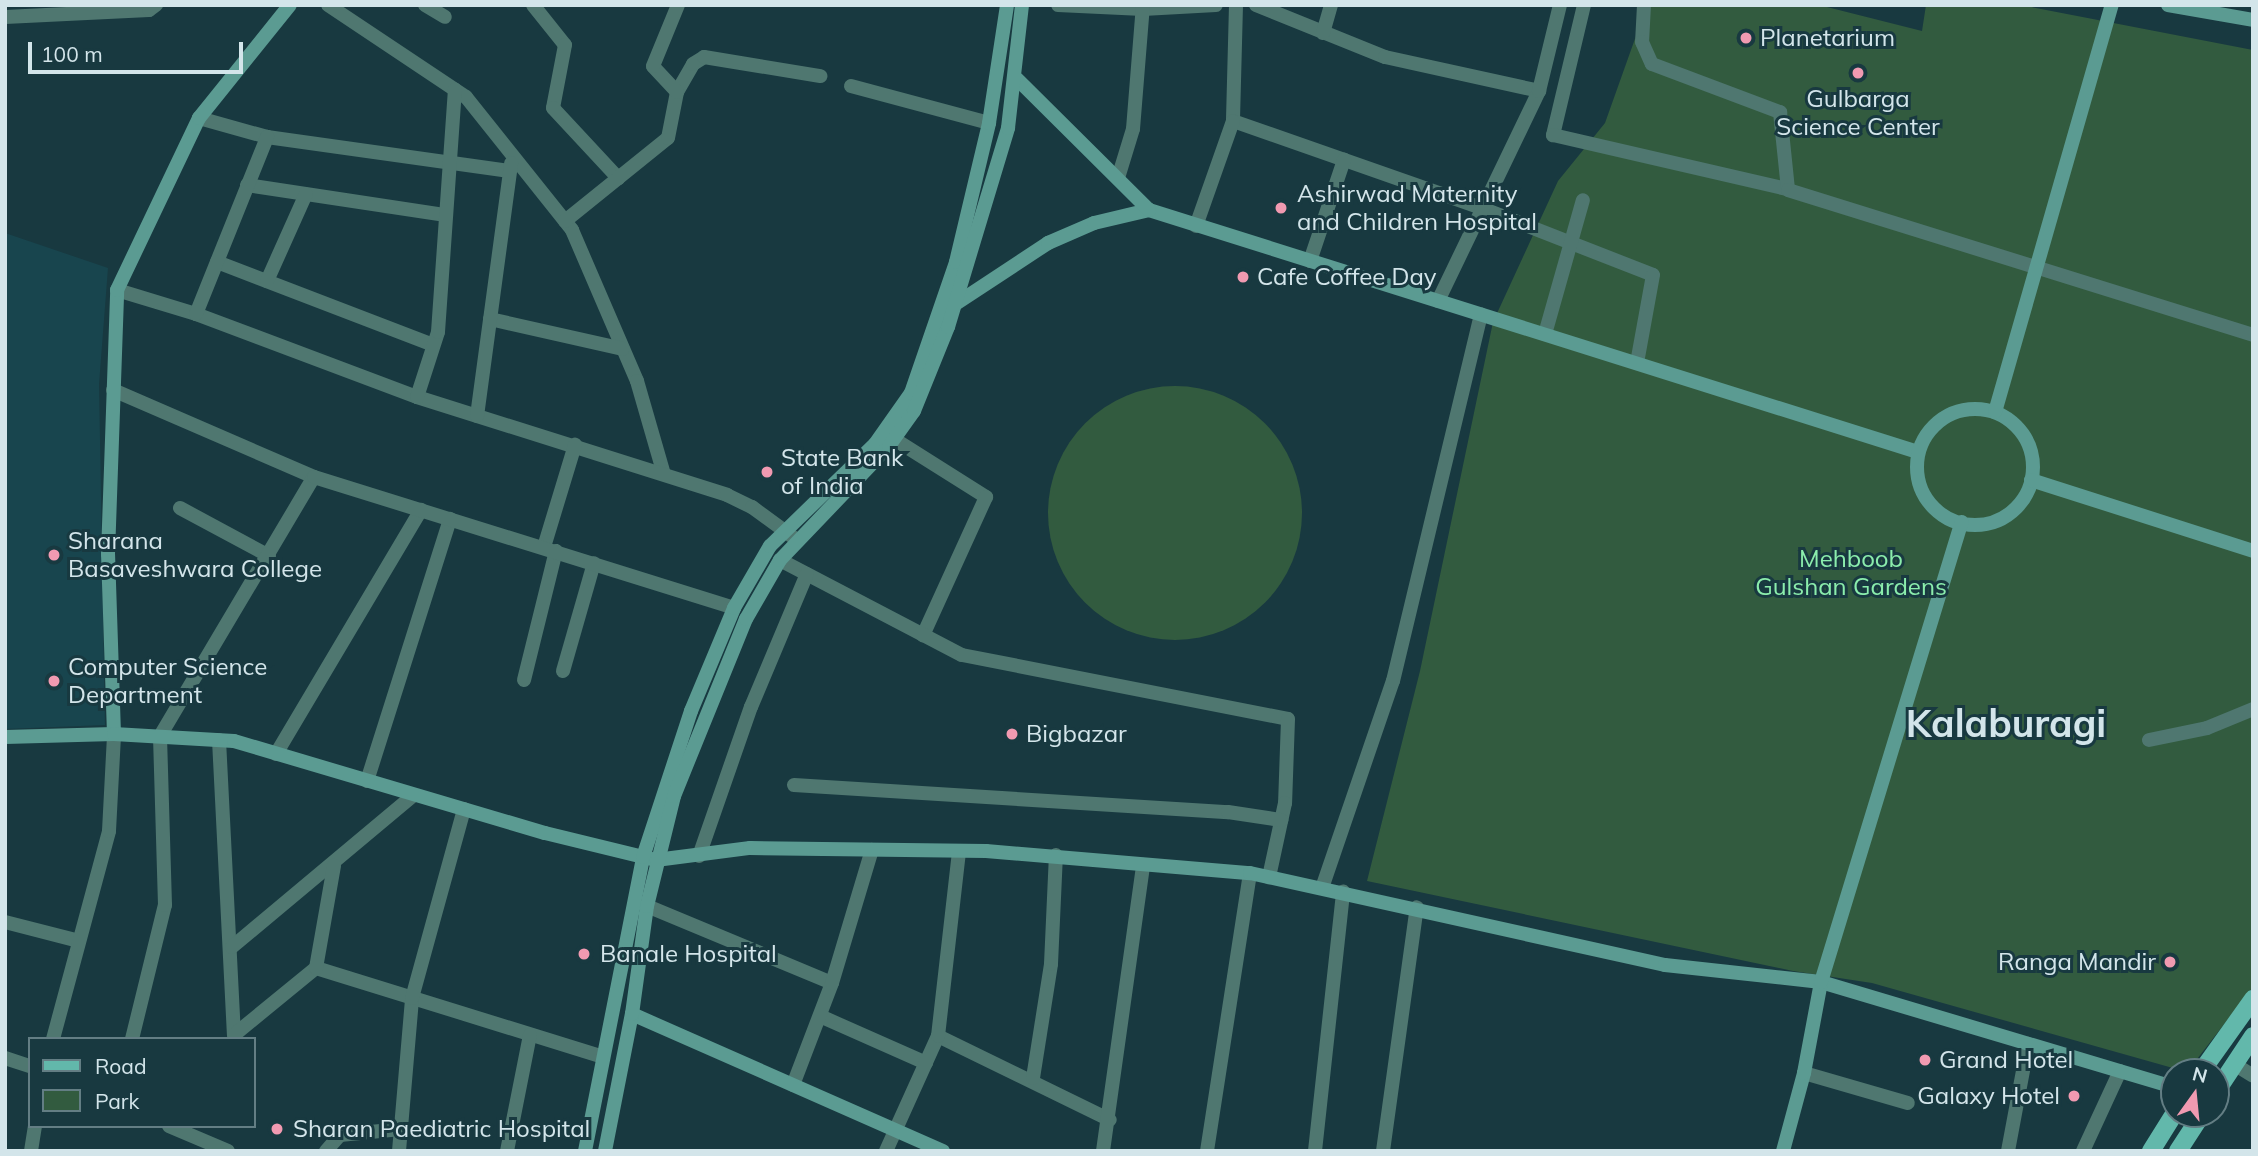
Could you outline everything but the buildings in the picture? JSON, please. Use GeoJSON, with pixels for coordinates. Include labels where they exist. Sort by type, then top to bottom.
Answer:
{"type":"FeatureCollection","features":[{"type":"Feature","properties":{"kind":"main road"},"geometry":{"type":"LineString","coordinates":[[2211,1058],[2253,999]]}},
{"type":"Feature","properties":{"kind":"main road"},"geometry":{"type":"LineString","coordinates":[[2230,1070],[2253,1036]]}},
{"type":"Feature","properties":{"kind":"main road"},"geometry":{"type":"LineString","coordinates":[[2151,1151],[2165,1128]]}},
{"type":"Feature","properties":{"kind":"main road"},"geometry":{"type":"LineString","coordinates":[[2178,1151],[2193,1128]]}},
{"type":"Feature","properties":{"kind":"street"},"geometry":{"type":"LineString","coordinates":[[5,17],[149,10],[156,5]]}},
{"type":"Feature","properties":{"kind":"street"},"geometry":{"type":"LineString","coordinates":[[54,1037],[109,831],[114,734],[108,554],[117,290],[199,118],[290,5]]}},
{"type":"Feature","properties":{"kind":"street"},"geometry":{"type":"LineString","coordinates":[[328,5],[456,90],[565,221],[624,349],[663,471]]}},
{"type":"Feature","properties":{"kind":"street"},"geometry":{"type":"LineString","coordinates":[[425,5],[445,17]]}},
{"type":"Feature","properties":{"kind":"street"},"geometry":{"type":"LineString","coordinates":[[533,5],[565,46],[553,108],[618,178]]}},
{"type":"Feature","properties":{"kind":"street"},"geometry":{"type":"LineString","coordinates":[[677,92],[653,66],[678,5]]}},
{"type":"Feature","properties":{"kind":"street"},"geometry":{"type":"LineString","coordinates":[[585,1151],[603,1057],[650,859],[691,711],[734,608],[783,528],[875,444],[911,393],[956,262],[989,123],[1007,5]]}},
{"type":"Feature","properties":{"kind":"street"},"geometry":{"type":"LineString","coordinates":[[605,1151],[632,1014],[647,906],[650,859],[746,619],[780,560],[894,439],[914,411],[954,306],[1008,128],[1017,79],[1022,5]]}},
{"type":"Feature","properties":{"kind":"street"},"geometry":{"type":"LineString","coordinates":[[1058,5],[1216,5]]}},
{"type":"Feature","properties":{"kind":"street"},"geometry":{"type":"LineString","coordinates":[[1196,226],[1233,121],[1236,5]]}},
{"type":"Feature","properties":{"kind":"street"},"geometry":{"type":"LineString","coordinates":[[1256,5],[1385,57],[1539,91]]}},
{"type":"Feature","properties":{"kind":"street"},"geometry":{"type":"LineString","coordinates":[[1323,33],[1331,5]]}},
{"type":"Feature","properties":{"kind":"street"},"geometry":{"type":"LineString","coordinates":[[1438,301],[1539,91],[1560,5]]}},
{"type":"Feature","properties":{"kind":"street"},"geometry":{"type":"LineString","coordinates":[[1584,5],[1553,135],[1787,189],[2036,271],[2253,335]]}},
{"type":"Feature","properties":{"kind":"street"},"geometry":{"type":"LineString","coordinates":[[1644,5],[1642,42],[1651,64],[1780,112],[1787,189]]}},
{"type":"Feature","properties":{"kind":"street"},"geometry":{"type":"LineString","coordinates":[[1995,412],[2112,5]]}},
{"type":"Feature","properties":{"kind":"street"},"geometry":{"type":"LineString","coordinates":[[2168,5],[2253,20]]}},
{"type":"Feature","properties":{"kind":"street"},"geometry":{"type":"LineString","coordinates":[[1118,178],[1133,129],[1143,7]]}},
{"type":"Feature","properties":{"kind":"street"},"geometry":{"type":"LineString","coordinates":[[565,221],[668,138],[677,92],[693,64],[704,57],[820,76]]}},
{"type":"Feature","properties":{"kind":"street"},"geometry":{"type":"LineString","coordinates":[[1017,79],[1149,211],[1918,452]]}},
{"type":"Feature","properties":{"kind":"street"},"geometry":{"type":"LineString","coordinates":[[851,86],[989,123]]}},
{"type":"Feature","properties":{"kind":"street"},"geometry":{"type":"LineString","coordinates":[[416,397],[433,345],[456,90]]}},
{"type":"Feature","properties":{"kind":"street"},"geometry":{"type":"LineString","coordinates":[[199,118],[267,136],[510,172]]}},
{"type":"Feature","properties":{"kind":"street"},"geometry":{"type":"LineString","coordinates":[[1233,121],[1484,209],[1655,277],[1637,363]]}},
{"type":"Feature","properties":{"kind":"street"},"geometry":{"type":"LineString","coordinates":[[196,314],[267,136]]}},
{"type":"Feature","properties":{"kind":"street"},"geometry":{"type":"LineString","coordinates":[[477,416],[512,155]]}},
{"type":"Feature","properties":{"kind":"street"},"geometry":{"type":"LineString","coordinates":[[1310,261],[1344,160]]}},
{"type":"Feature","properties":{"kind":"street"},"geometry":{"type":"LineString","coordinates":[[247,186],[446,215]]}},
{"type":"Feature","properties":{"kind":"street"},"geometry":{"type":"LineString","coordinates":[[267,282],[306,194]]}},
{"type":"Feature","properties":{"kind":"street"},"geometry":{"type":"LineString","coordinates":[[1545,334],[1583,200]]}},
{"type":"Feature","properties":{"kind":"street"},"geometry":{"type":"LineString","coordinates":[[954,306],[1048,243],[1094,223],[1149,211]]}},
{"type":"Feature","properties":{"kind":"street"},"geometry":{"type":"LineString","coordinates":[[217,262],[433,345]]}},
{"type":"Feature","properties":{"kind":"street"},"geometry":{"type":"LineString","coordinates":[[117,290],[196,314],[416,397],[663,471],[735,499],[783,528],[797,540]]}},
{"type":"Feature","properties":{"kind":"street"},"geometry":{"type":"LineString","coordinates":[[1322,888],[1393,681],[1481,314]]}},
{"type":"Feature","properties":{"kind":"street"},"geometry":{"type":"LineString","coordinates":[[490,319],[624,349]]}},
{"type":"Feature","properties":{"kind":"street"},"geometry":{"type":"LineString","coordinates":[[113,390],[314,477],[594,562],[734,608]]}},
{"type":"Feature","properties":{"kind":"street"},"geometry":{"type":"LineString","coordinates":[[1969,408],[1995,412],[2018,426],[2030,445],[2031,480],[2027,494],[2005,517],[1978,525],[1962,522],[1930,504],[1917,478],[1918,452],[1929,430],[1947,415],[1969,408]]}},
{"type":"Feature","properties":{"kind":"street"},"geometry":{"type":"LineString","coordinates":[[894,439],[986,497],[923,635]]}},
{"type":"Feature","properties":{"kind":"street"},"geometry":{"type":"LineString","coordinates":[[524,680],[550,549],[575,445]]}},
{"type":"Feature","properties":{"kind":"street"},"geometry":{"type":"LineString","coordinates":[[132,1037],[165,905],[159,737],[270,556],[314,477]]}},
{"type":"Feature","properties":{"kind":"street"},"geometry":{"type":"LineString","coordinates":[[2031,480],[2253,551]]}},
{"type":"Feature","properties":{"kind":"street"},"geometry":{"type":"LineString","coordinates":[[180,508],[270,556]]}},
{"type":"Feature","properties":{"kind":"street"},"geometry":{"type":"LineString","coordinates":[[276,754],[421,510]]}},
{"type":"Feature","properties":{"kind":"street"},"geometry":{"type":"LineString","coordinates":[[368,781],[450,519]]}},
{"type":"Feature","properties":{"kind":"street"},"geometry":{"type":"LineString","coordinates":[[1783,1151],[1804,1073],[1821,982],[1962,522]]}},
{"type":"Feature","properties":{"kind":"street"},"geometry":{"type":"LineString","coordinates":[[780,560],[962,655],[1288,719],[1281,820],[1269,877]]}},
{"type":"Feature","properties":{"kind":"street"},"geometry":{"type":"LineString","coordinates":[[563,671],[594,562]]}},
{"type":"Feature","properties":{"kind":"street"},"geometry":{"type":"LineString","coordinates":[[699,856],[751,706],[807,574]]}},
{"type":"Feature","properties":{"kind":"street"},"geometry":{"type":"LineString","coordinates":[[2149,740],[2207,728],[2253,709]]}},
{"type":"Feature","properties":{"kind":"street"},"geometry":{"type":"LineString","coordinates":[[5,737],[114,734],[219,740],[650,859],[699,856],[750,848],[959,851],[1056,855],[1250,873],[1417,907],[1665,965],[1821,982],[2160,1083]]}},
{"type":"Feature","properties":{"kind":"street"},"geometry":{"type":"LineString","coordinates":[[219,740],[232,947],[232,1037]]}},
{"type":"Feature","properties":{"kind":"street"},"geometry":{"type":"LineString","coordinates":[[793,785],[1228,812],[1281,820]]}},
{"type":"Feature","properties":{"kind":"street"},"geometry":{"type":"LineString","coordinates":[[232,947],[334,866],[414,795]]}},
{"type":"Feature","properties":{"kind":"street"},"geometry":{"type":"LineString","coordinates":[[399,1151],[412,998],[464,809]]}},
{"type":"Feature","properties":{"kind":"street"},"geometry":{"type":"LineString","coordinates":[[793,1085],[832,983],[872,850]]}},
{"type":"Feature","properties":{"kind":"street"},"geometry":{"type":"LineString","coordinates":[[886,1151],[938,1036],[959,851]]}},
{"type":"Feature","properties":{"kind":"street"},"geometry":{"type":"LineString","coordinates":[[1033,1078],[1051,964],[1056,855]]}},
{"type":"Feature","properties":{"kind":"street"},"geometry":{"type":"LineString","coordinates":[[1103,1151],[1110,1120],[1143,865]]}},
{"type":"Feature","properties":{"kind":"street"},"geometry":{"type":"LineString","coordinates":[[232,1037],[316,968],[334,866]]}},
{"type":"Feature","properties":{"kind":"street"},"geometry":{"type":"LineString","coordinates":[[1207,1151],[1250,873]]}},
{"type":"Feature","properties":{"kind":"street"},"geometry":{"type":"LineString","coordinates":[[1315,1151],[1343,892]]}},
{"type":"Feature","properties":{"kind":"street"},"geometry":{"type":"LineString","coordinates":[[647,906],[832,983]]}},
{"type":"Feature","properties":{"kind":"street"},"geometry":{"type":"LineString","coordinates":[[1382,1151],[1417,907]]}},
{"type":"Feature","properties":{"kind":"street"},"geometry":{"type":"LineString","coordinates":[[5,922],[79,942]]}},
{"type":"Feature","properties":{"kind":"street"},"geometry":{"type":"LineString","coordinates":[[316,968],[603,1057]]}},
{"type":"Feature","properties":{"kind":"street"},"geometry":{"type":"LineString","coordinates":[[632,1014],[943,1151]]}},
{"type":"Feature","properties":{"kind":"street"},"geometry":{"type":"LineString","coordinates":[[820,1016],[926,1063]]}},
{"type":"Feature","properties":{"kind":"street"},"geometry":{"type":"LineString","coordinates":[[508,1151],[530,1035]]}},
{"type":"Feature","properties":{"kind":"street"},"geometry":{"type":"LineString","coordinates":[[938,1036],[1033,1078],[1110,1120]]}},
{"type":"Feature","properties":{"kind":"street"},"geometry":{"type":"LineString","coordinates":[[2008,1151],[2028,1044]]}},
{"type":"Feature","properties":{"kind":"street"},"geometry":{"type":"LineString","coordinates":[[5,1058],[28,1065]]}},
{"type":"Feature","properties":{"kind":"street"},"geometry":{"type":"LineString","coordinates":[[2234,1064],[2253,1076]]}},
{"type":"Feature","properties":{"kind":"street"},"geometry":{"type":"LineString","coordinates":[[2083,1151],[2120,1071]]}},
{"type":"Feature","properties":{"kind":"street"},"geometry":{"type":"LineString","coordinates":[[1804,1073],[1908,1103]]}},
{"type":"Feature","properties":{"kind":"street"},"geometry":{"type":"LineString","coordinates":[[31,1151],[35,1128]]}},
{"type":"Feature","properties":{"kind":"street"},"geometry":{"type":"LineString","coordinates":[[174,1128],[228,1151]]}},
{"type":"Feature","properties":{"kind":"street"},"geometry":{"type":"LineString","coordinates":[[326,1151],[340,1135],[401,1129]]}},
{"type":"Feature","properties":{"kind":"shaded area","name":"Sharana Basaveshwara College"},"geometry":{"type":"Polygon","coordinates":[[[5,233],[108,268],[99,384],[105,725],[5,729],[5,233]]]}},
{"type":"Feature","properties":{"kind":"green space","name":"Mehboob Gulshan Gardens"},"geometry":{"type":"Polygon","coordinates":[[[1647,5],[1819,5],[1922,31],[1926,5],[2021,5],[2253,50],[2253,987],[2198,1058],[2160,1058],[2160,1064],[1872,983],[1793,971],[1367,881],[1420,671],[1493,322],[1558,181],[1605,123],[1647,5]]]}},
{"type":"Feature","properties":{"kind":"green space"},"geometry":{"type":"Polygon","coordinates":[[[1163,386],[1187,386],[1224,395],[1246,407],[1265,423],[1281,442],[1293,464],[1300,488],[1300,538],[1293,562],[1281,584],[1265,603],[1246,619],[1224,631],[1187,640],[1163,640],[1126,631],[1104,619],[1077,594],[1057,562],[1053,550],[1048,525],[1048,501],[1057,464],[1069,442],[1094,415],[1126,395],[1138,391],[1163,386]]]}},
{"type":"Feature","properties":{"kind":"place","name":"Planetarium"},"geometry":{"type":"Point","coordinates":[1746,38]}},
{"type":"Feature","properties":{"kind":"place","name":"Gulbarga Science Center"},"geometry":{"type":"Point","coordinates":[1858,73]}},
{"type":"Feature","properties":{"kind":"place","name":"Ashirwad Maternity and Children Hospital"},"geometry":{"type":"Point","coordinates":[1281,208]}},
{"type":"Feature","properties":{"kind":"place","name":"Cafe Coffee Day"},"geometry":{"type":"Point","coordinates":[1243,277]}},
{"type":"Feature","properties":{"kind":"place","name":"State Bank of India"},"geometry":{"type":"Point","coordinates":[767,472]}},
{"type":"Feature","properties":{"kind":"place","name":"Sharana Basaveshwara College"},"geometry":{"type":"Point","coordinates":[54,555]}},
{"type":"Feature","properties":{"kind":"place","name":"Computer Science Department"},"geometry":{"type":"Point","coordinates":[54,681]}},
{"type":"Feature","properties":{"kind":"place","name":"Bigbazar"},"geometry":{"type":"Point","coordinates":[1012,734]}},
{"type":"Feature","properties":{"kind":"place","name":"Banale Hospital"},"geometry":{"type":"Point","coordinates":[584,954]}},
{"type":"Feature","properties":{"kind":"place","name":"Ranga Mandir"},"geometry":{"type":"Point","coordinates":[2170,962]}},
{"type":"Feature","properties":{"kind":"place","name":"Grand Hotel"},"geometry":{"type":"Point","coordinates":[1925,1060]}},
{"type":"Feature","properties":{"kind":"place","name":"Galaxy Hotel"},"geometry":{"type":"Point","coordinates":[2074,1096]}},
{"type":"Feature","properties":{"kind":"place","name":"Sharan Paediatric Hospital"},"geometry":{"type":"Point","coordinates":[277,1129]}},
{"type":"Feature","properties":{"kind":"district","name":"Kalaburagi"},"geometry":{"type":"Point","coordinates":[2006,724]}}]}
